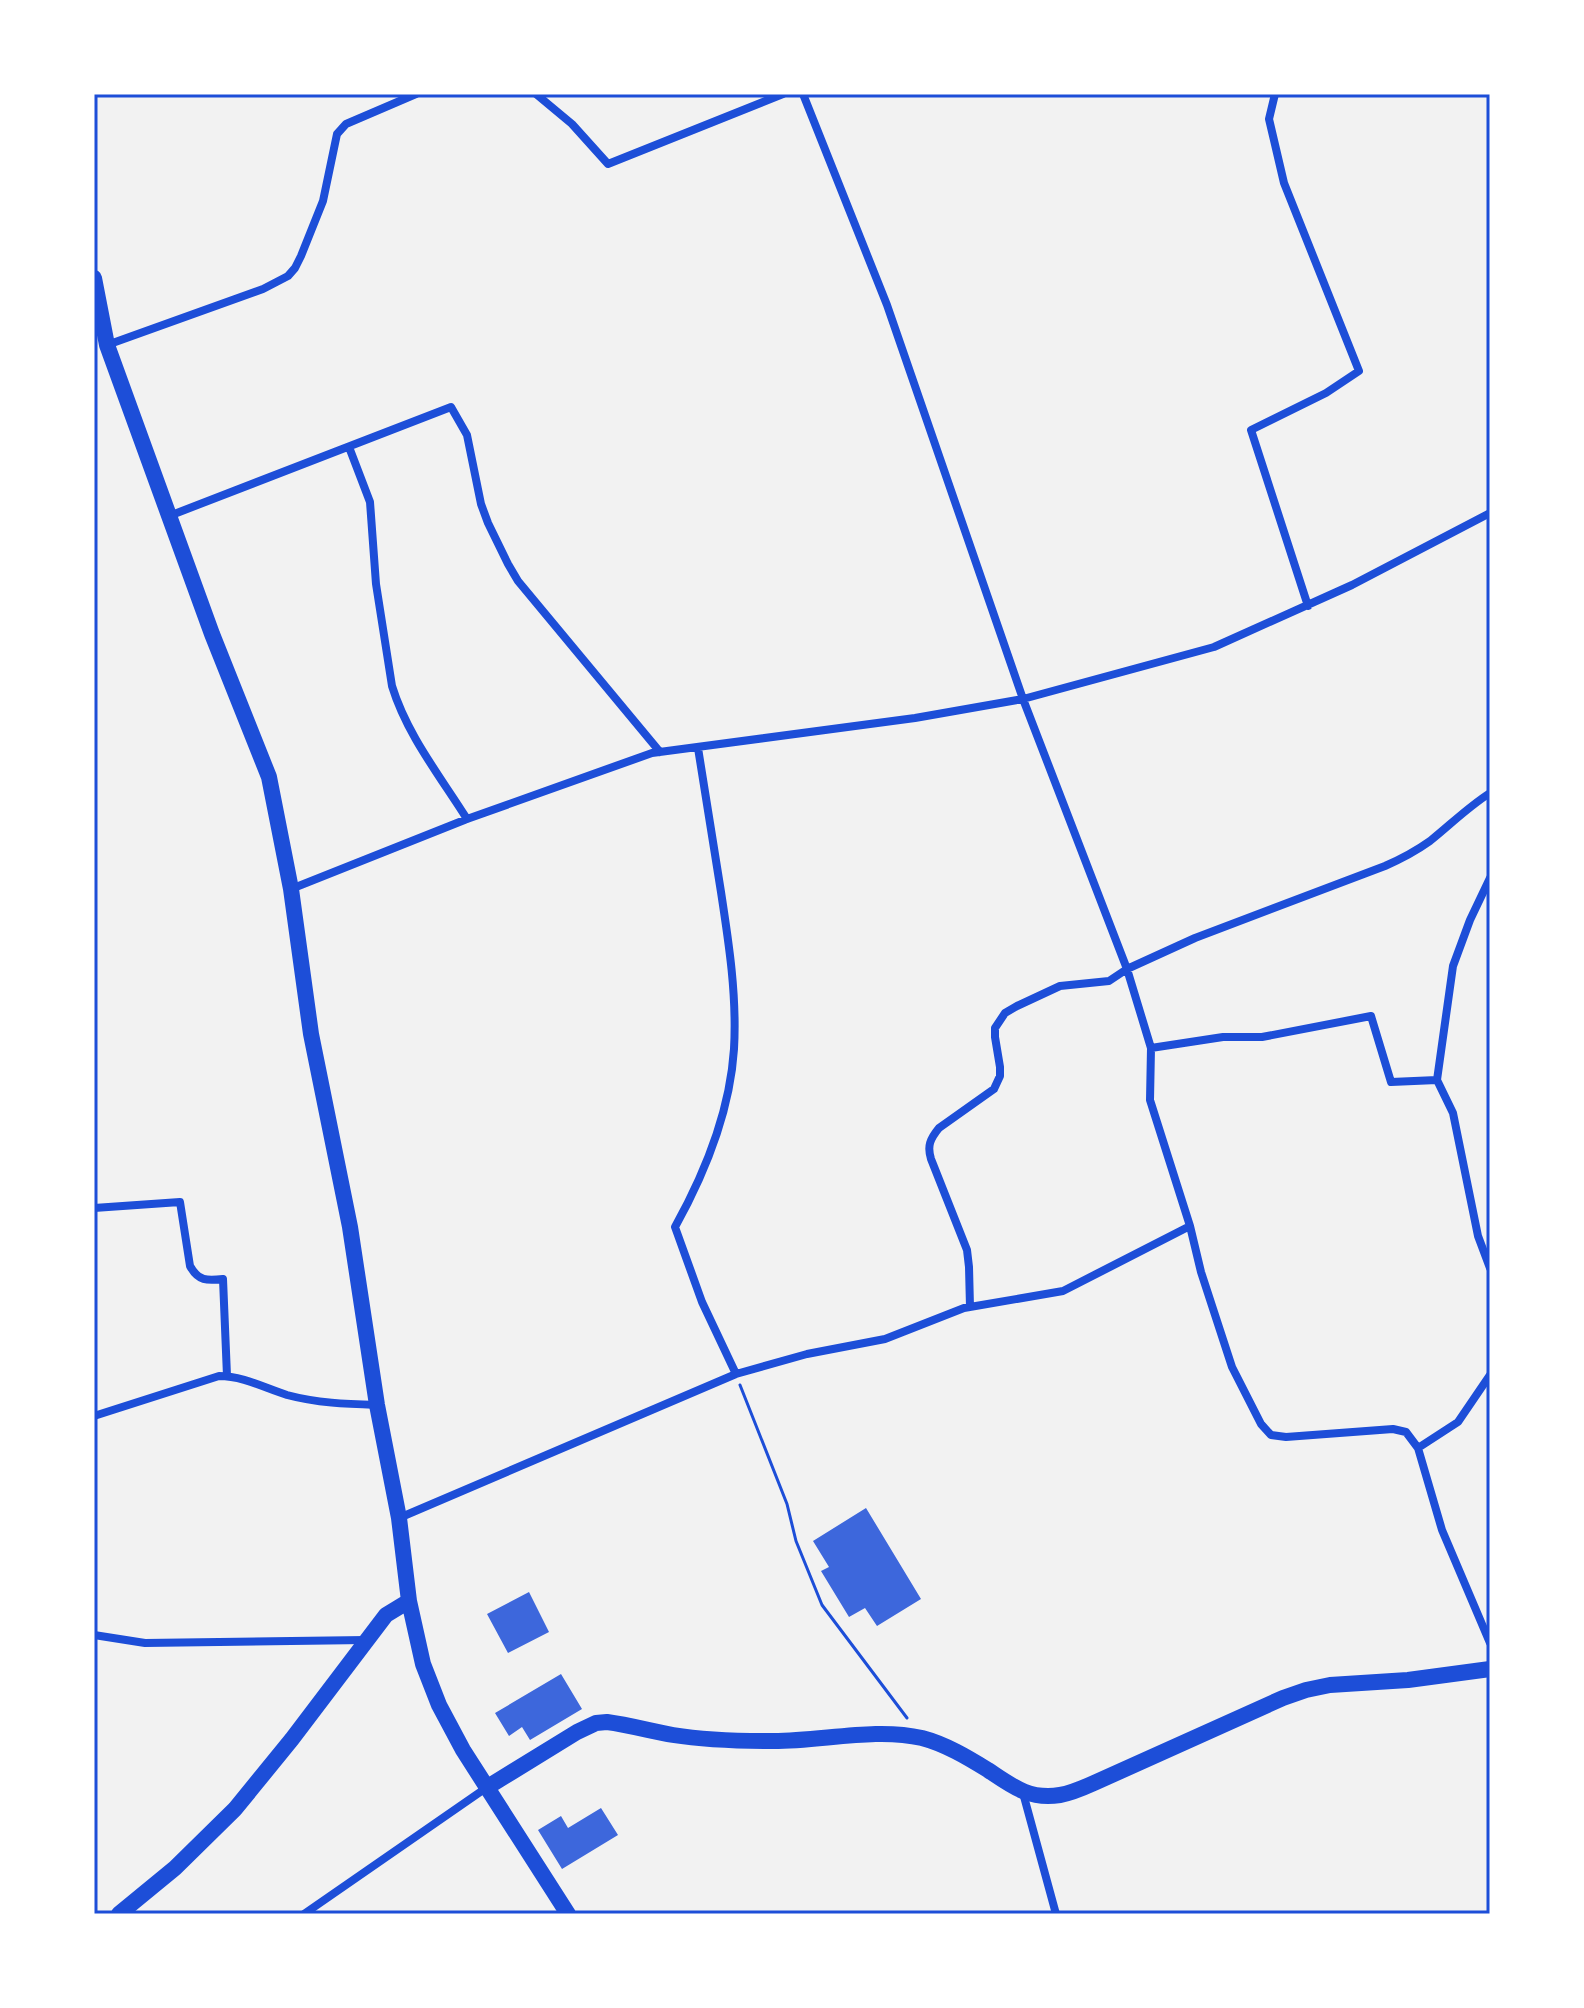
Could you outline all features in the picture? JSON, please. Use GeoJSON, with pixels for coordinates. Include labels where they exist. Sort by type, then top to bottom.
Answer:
{"type":"FeatureCollection","features":[{"type":"Feature","properties":{"kind":"main road"},"geometry":{"type":"LineString","coordinates":[[94,278],[107,345],[212,634],[269,777],[291,889],[311,1034],[350,1227],[377,1405],[399,1518],[409,1601],[423,1664],[447,1720],[486,1788],[568,1914]]}},
{"type":"Feature","properties":{"kind":"main road"},"geometry":{"type":"LineString","coordinates":[[119,1914],[175,1868],[235,1809],[386,1615],[409,1601]]}},
{"type":"Feature","properties":{"kind":"main road"},"geometry":{"type":"LineString","coordinates":[[486,1788],[596,1723],[620,1724],[686,1736],[756,1741],[890,1734],[923,1738],[937,1742],[1023,1792],[1064,1795],[1306,1690],[1490,1669]]}},
{"type":"Feature","properties":{"kind":"street"},"geometry":{"type":"LineString","coordinates":[[107,345],[263,289],[288,276],[295,268],[323,201],[337,134],[346,124],[416,94]]}},
{"type":"Feature","properties":{"kind":"street"},"geometry":{"type":"LineString","coordinates":[[536,94],[572,124],[608,164],[783,94]]}},
{"type":"Feature","properties":{"kind":"street"},"geometry":{"type":"LineString","coordinates":[[803,94],[887,305],[1023,699],[1127,969],[1151,1048],[1150,1100],[1232,1367],[1261,1424],[1271,1435],[1286,1437],[1393,1429],[1406,1432],[1418,1448],[1442,1530],[1490,1643]]}},
{"type":"Feature","properties":{"kind":"street"},"geometry":{"type":"LineString","coordinates":[[1275,94],[1269,119],[1284,183],[1359,371],[1326,393],[1251,430],[1308,606]]}},
{"type":"Feature","properties":{"kind":"street"},"geometry":{"type":"LineString","coordinates":[[169,516],[451,407],[467,435],[488,523],[518,581],[660,752]]}},
{"type":"Feature","properties":{"kind":"street"},"geometry":{"type":"LineString","coordinates":[[349,447],[370,502],[376,584],[396,699],[409,727],[467,819]]}},
{"type":"Feature","properties":{"kind":"street"},"geometry":{"type":"LineString","coordinates":[[291,889],[467,819],[644,756],[915,718],[1023,699],[1214,647],[1352,585],[1490,513]]}},
{"type":"Feature","properties":{"kind":"street"},"geometry":{"type":"LineString","coordinates":[[698,748],[731,956],[734,1050],[729,1084],[708,1160],[675,1227],[702,1302],[736,1374]]}},
{"type":"Feature","properties":{"kind":"street"},"geometry":{"type":"LineString","coordinates":[[970,1307],[967,1250],[931,1159],[929,1143],[931,1137],[948,1121],[994,1089],[1000,1076],[995,1028],[1005,1013],[1060,986],[1109,981],[1127,969],[1195,938],[1385,866],[1409,855],[1490,793]]}},
{"type":"Feature","properties":{"kind":"street"},"geometry":{"type":"LineString","coordinates":[[1490,878],[1453,966],[1437,1080],[1453,1113],[1478,1236],[1490,1268]]}},
{"type":"Feature","properties":{"kind":"street"},"geometry":{"type":"LineString","coordinates":[[1151,1048],[1223,1037],[1262,1037],[1371,1016],[1391,1082],[1437,1080]]}},
{"type":"Feature","properties":{"kind":"street"},"geometry":{"type":"LineString","coordinates":[[94,1208],[180,1202],[188,1256],[194,1273],[208,1281],[223,1279],[227,1376]]}},
{"type":"Feature","properties":{"kind":"street"},"geometry":{"type":"LineString","coordinates":[[399,1518],[736,1374],[807,1354],[885,1339],[970,1307],[1063,1291],[1190,1226]]}},
{"type":"Feature","properties":{"kind":"street"},"geometry":{"type":"LineString","coordinates":[[1418,1448],[1458,1422],[1490,1375]]}},
{"type":"Feature","properties":{"kind":"street"},"geometry":{"type":"LineString","coordinates":[[94,1416],[210,1378],[227,1376],[326,1403],[377,1405]]}},
{"type":"Feature","properties":{"kind":"street"},"geometry":{"type":"LineString","coordinates":[[94,1635],[145,1643],[367,1640]]}},
{"type":"Feature","properties":{"kind":"street"},"geometry":{"type":"LineString","coordinates":[[304,1914],[486,1788]]}},
{"type":"Feature","properties":{"kind":"street"},"geometry":{"type":"LineString","coordinates":[[1023,1792],[1056,1914]]}},
{"type":"Feature","properties":{"kind":"path"},"geometry":{"type":"LineString","coordinates":[[736,1374],[783,1491],[796,1541],[822,1605],[923,1738]]}},
{"type":"Feature","properties":{"kind":"building"},"geometry":{"type":"Polygon","coordinates":[[[866,1508],[921,1599],[877,1626],[865,1608],[849,1617],[821,1571],[829,1567],[813,1541],[866,1508]]]}},
{"type":"Feature","properties":{"kind":"building"},"geometry":{"type":"Polygon","coordinates":[[[529,1592],[549,1632],[508,1653],[487,1614],[529,1592]]]}},
{"type":"Feature","properties":{"kind":"building"},"geometry":{"type":"Polygon","coordinates":[[[561,1674],[582,1709],[530,1740],[522,1727],[509,1736],[495,1713],[561,1674]]]}},
{"type":"Feature","properties":{"kind":"building"},"geometry":{"type":"Polygon","coordinates":[[[601,1808],[618,1835],[562,1869],[538,1830],[561,1816],[568,1828],[601,1808]]]}}]}
